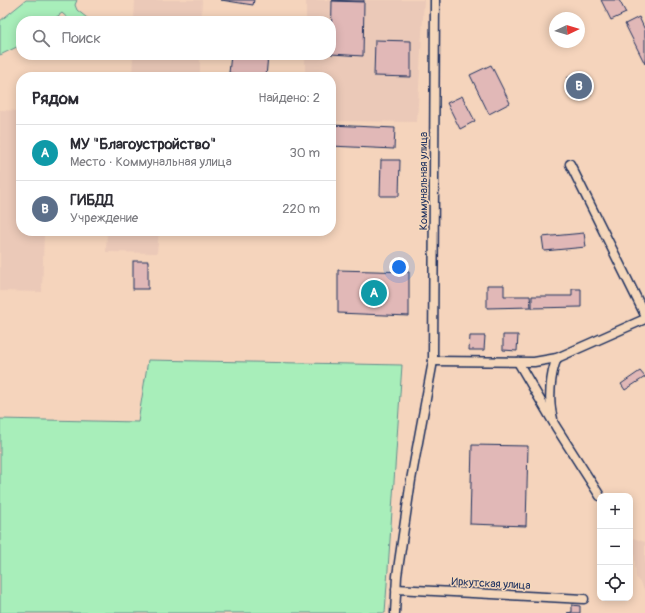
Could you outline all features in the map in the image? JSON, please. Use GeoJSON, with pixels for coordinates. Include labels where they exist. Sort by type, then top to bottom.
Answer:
{"type":"FeatureCollection","features":[{"type":"Feature","properties":{"kind":"street","name":"Коммунальная улица"},"geometry":{"type":"LineString","coordinates":[[395,613],[396,589],[411,480],[433,361],[435,0]]}},
{"type":"Feature","properties":{"kind":"street"},"geometry":{"type":"LineString","coordinates":[[570,164],[645,315]]}},
{"type":"Feature","properties":{"kind":"street"},"geometry":{"type":"LineString","coordinates":[[433,361],[518,362],[557,358],[645,319]]}},
{"type":"Feature","properties":{"kind":"street"},"geometry":{"type":"LineString","coordinates":[[556,427],[551,410],[552,376],[557,358]]}},
{"type":"Feature","properties":{"kind":"street"},"geometry":{"type":"LineString","coordinates":[[518,362],[556,427],[598,493]]}},
{"type":"Feature","properties":{"kind":"street","name":"Иркутская улица"},"geometry":{"type":"LineString","coordinates":[[396,589],[584,599]]}},
{"type":"Feature","properties":{"kind":"shaded area"},"geometry":{"type":"Polygon","coordinates":[[[135,0],[202,0],[201,16],[134,16],[135,0]]]}},
{"type":"Feature","properties":{"kind":"shaded area"},"geometry":{"type":"Polygon","coordinates":[[[306,0],[424,0],[417,122],[336,121],[336,72],[305,72],[305,60],[336,60],[336,16],[306,16],[306,0]]]}},
{"type":"Feature","properties":{"kind":"shaded area"},"geometry":{"type":"Polygon","coordinates":[[[133,60],[200,60],[200,72],[132,72],[133,60]]]}},
{"type":"Feature","properties":{"kind":"shaded area"},"geometry":{"type":"Polygon","coordinates":[[[0,110],[16,111],[16,236],[44,236],[42,292],[0,291],[0,110]]]}},
{"type":"Feature","properties":{"kind":"shaded area"},"geometry":{"type":"Polygon","coordinates":[[[107,236],[159,236],[157,253],[106,252],[107,236]]]}},
{"type":"Feature","properties":{"kind":"shaded area"},"geometry":{"type":"Polygon","coordinates":[[[633,538],[645,542],[645,590],[636,577],[633,538]]]}},
{"type":"Feature","properties":{"kind":"green space"},"geometry":{"type":"Polygon","coordinates":[[[26,0],[77,0],[75,5],[77,10],[85,16],[65,16],[62,13],[58,16],[16,16],[16,47],[0,55],[0,21],[26,0]]]}},
{"type":"Feature","properties":{"kind":"green space"},"geometry":{"type":"Polygon","coordinates":[[[148,360],[402,365],[385,613],[0,613],[0,419],[138,422],[148,360]]]}},
{"type":"Feature","properties":{"kind":"building"},"geometry":{"type":"Polygon","coordinates":[[[221,0],[254,0],[253,5],[221,0]]]}},
{"type":"Feature","properties":{"kind":"building"},"geometry":{"type":"Polygon","coordinates":[[[332,0],[364,0],[364,2],[332,0]]]}},
{"type":"Feature","properties":{"kind":"building"},"geometry":{"type":"Polygon","coordinates":[[[601,0],[619,0],[626,13],[611,20],[601,0]]]}},
{"type":"Feature","properties":{"kind":"building"},"geometry":{"type":"Polygon","coordinates":[[[332,1],[364,2],[363,56],[336,54],[336,16],[332,16],[332,1]]]}},
{"type":"Feature","properties":{"kind":"building"},"geometry":{"type":"Polygon","coordinates":[[[639,17],[645,30],[645,64],[625,24],[639,17]]]}},
{"type":"Feature","properties":{"kind":"building"},"geometry":{"type":"Polygon","coordinates":[[[375,40],[411,41],[411,77],[374,76],[375,40]]]}},
{"type":"Feature","properties":{"kind":"building"},"geometry":{"type":"Polygon","coordinates":[[[230,60],[268,60],[266,72],[229,72],[230,60]]]}},
{"type":"Feature","properties":{"kind":"building"},"geometry":{"type":"Polygon","coordinates":[[[491,65],[510,103],[489,114],[470,75],[491,65]]]}},
{"type":"Feature","properties":{"kind":"building"},"geometry":{"type":"Polygon","coordinates":[[[580,71],[591,95],[578,101],[567,78],[580,71]]]}},
{"type":"Feature","properties":{"kind":"building"},"geometry":{"type":"Polygon","coordinates":[[[462,96],[475,121],[460,129],[447,103],[462,96]]]}},
{"type":"Feature","properties":{"kind":"building"},"geometry":{"type":"Polygon","coordinates":[[[336,125],[395,128],[394,149],[336,146],[336,125]]]}},
{"type":"Feature","properties":{"kind":"building"},"geometry":{"type":"Polygon","coordinates":[[[381,160],[400,160],[399,196],[380,196],[381,160]]]}},
{"type":"Feature","properties":{"kind":"building"},"geometry":{"type":"Polygon","coordinates":[[[584,233],[586,247],[544,251],[542,237],[584,233]]]}},
{"type":"Feature","properties":{"kind":"building"},"geometry":{"type":"Polygon","coordinates":[[[133,261],[148,261],[148,289],[133,289],[133,261]]]}},
{"type":"Feature","properties":{"kind":"building"},"geometry":{"type":"Polygon","coordinates":[[[338,270],[409,272],[409,316],[338,313],[338,270]]]}},
{"type":"Feature","properties":{"kind":"building"},"geometry":{"type":"Polygon","coordinates":[[[487,285],[504,285],[504,296],[530,296],[531,307],[487,308],[487,285]]]}},
{"type":"Feature","properties":{"kind":"building"},"geometry":{"type":"Polygon","coordinates":[[[572,289],[581,289],[581,307],[532,308],[532,296],[572,296],[572,289]]]}},
{"type":"Feature","properties":{"kind":"building"},"geometry":{"type":"Polygon","coordinates":[[[503,335],[518,335],[517,351],[503,350],[503,335]]]}},
{"type":"Feature","properties":{"kind":"building"},"geometry":{"type":"Polygon","coordinates":[[[470,336],[485,336],[484,350],[469,350],[470,336]]]}},
{"type":"Feature","properties":{"kind":"building"},"geometry":{"type":"Polygon","coordinates":[[[640,371],[645,377],[625,390],[621,384],[640,371]]]}},
{"type":"Feature","properties":{"kind":"building"},"geometry":{"type":"Polygon","coordinates":[[[472,445],[528,446],[526,526],[470,524],[472,445]]]}},
{"type":"Feature","properties":{"kind":"building"},"geometry":{"type":"Polygon","coordinates":[[[572,605],[580,606],[580,613],[567,613],[572,612],[572,605]]]}},
{"type":"Feature","properties":{"kind":"place","name":"ГИБДД"},"geometry":{"type":"Point","coordinates":[579,86]}},
{"type":"Feature","properties":{"kind":"place","name":"МУ \"Благоустройство\""},"geometry":{"type":"Point","coordinates":[374,293]}}]}
